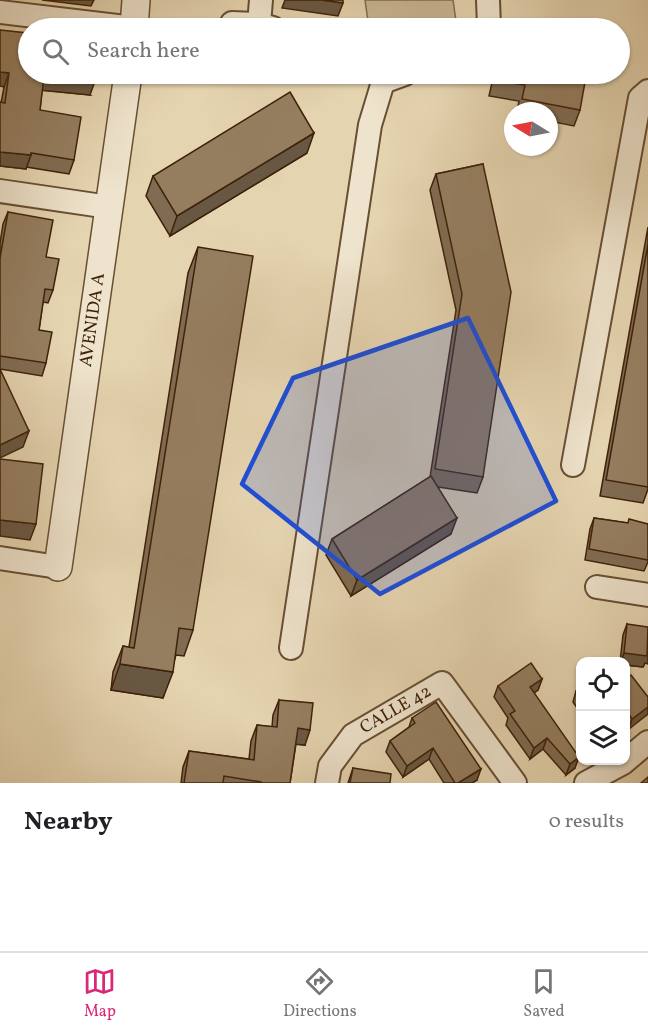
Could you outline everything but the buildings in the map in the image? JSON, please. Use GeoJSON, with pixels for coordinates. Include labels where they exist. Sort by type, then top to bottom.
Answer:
{"type":"FeatureCollection","features":[{"type":"Feature","properties":{"kind":"street"},"geometry":{"type":"LineString","coordinates":[[135,18],[136,0]]}},
{"type":"Feature","properties":{"kind":"street"},"geometry":{"type":"LineString","coordinates":[[261,0],[264,18]]}},
{"type":"Feature","properties":{"kind":"street"},"geometry":{"type":"LineString","coordinates":[[488,0],[489,18]]}},
{"type":"Feature","properties":{"kind":"street"},"geometry":{"type":"LineString","coordinates":[[8,8],[71,18]]}},
{"type":"Feature","properties":{"kind":"street","name":"AVENIDA A"},"geometry":{"type":"LineString","coordinates":[[58,567],[127,84]]}},
{"type":"Feature","properties":{"kind":"street"},"geometry":{"type":"LineString","coordinates":[[291,648],[370,125],[382,84]]}},
{"type":"Feature","properties":{"kind":"street"},"geometry":{"type":"LineString","coordinates":[[573,465],[640,98],[648,91]]}},
{"type":"Feature","properties":{"kind":"street"},"geometry":{"type":"LineString","coordinates":[[0,191],[109,207]]}},
{"type":"Feature","properties":{"kind":"street"},"geometry":{"type":"LineString","coordinates":[[0,558],[58,567]]}},
{"type":"Feature","properties":{"kind":"street"},"geometry":{"type":"LineString","coordinates":[[597,587],[648,595]]}},
{"type":"Feature","properties":{"kind":"street","name":"CALLE 42"},"geometry":{"type":"LineString","coordinates":[[327,783],[330,766],[353,735],[442,682],[516,783]]}},
{"type":"Feature","properties":{"kind":"street"},"geometry":{"type":"LineString","coordinates":[[586,783],[623,763],[648,742]]}},
{"type":"Feature","properties":{"kind":"highlighted area"},"geometry":{"type":"Polygon","coordinates":[[[468,318],[556,501],[380,594],[242,484],[293,378],[468,318]]]}},
{"type":"Feature","properties":{"kind":"shaded area"},"geometry":{"type":"Polygon","coordinates":[[[365,0],[453,0],[456,18],[368,18],[365,0]]]}}]}
